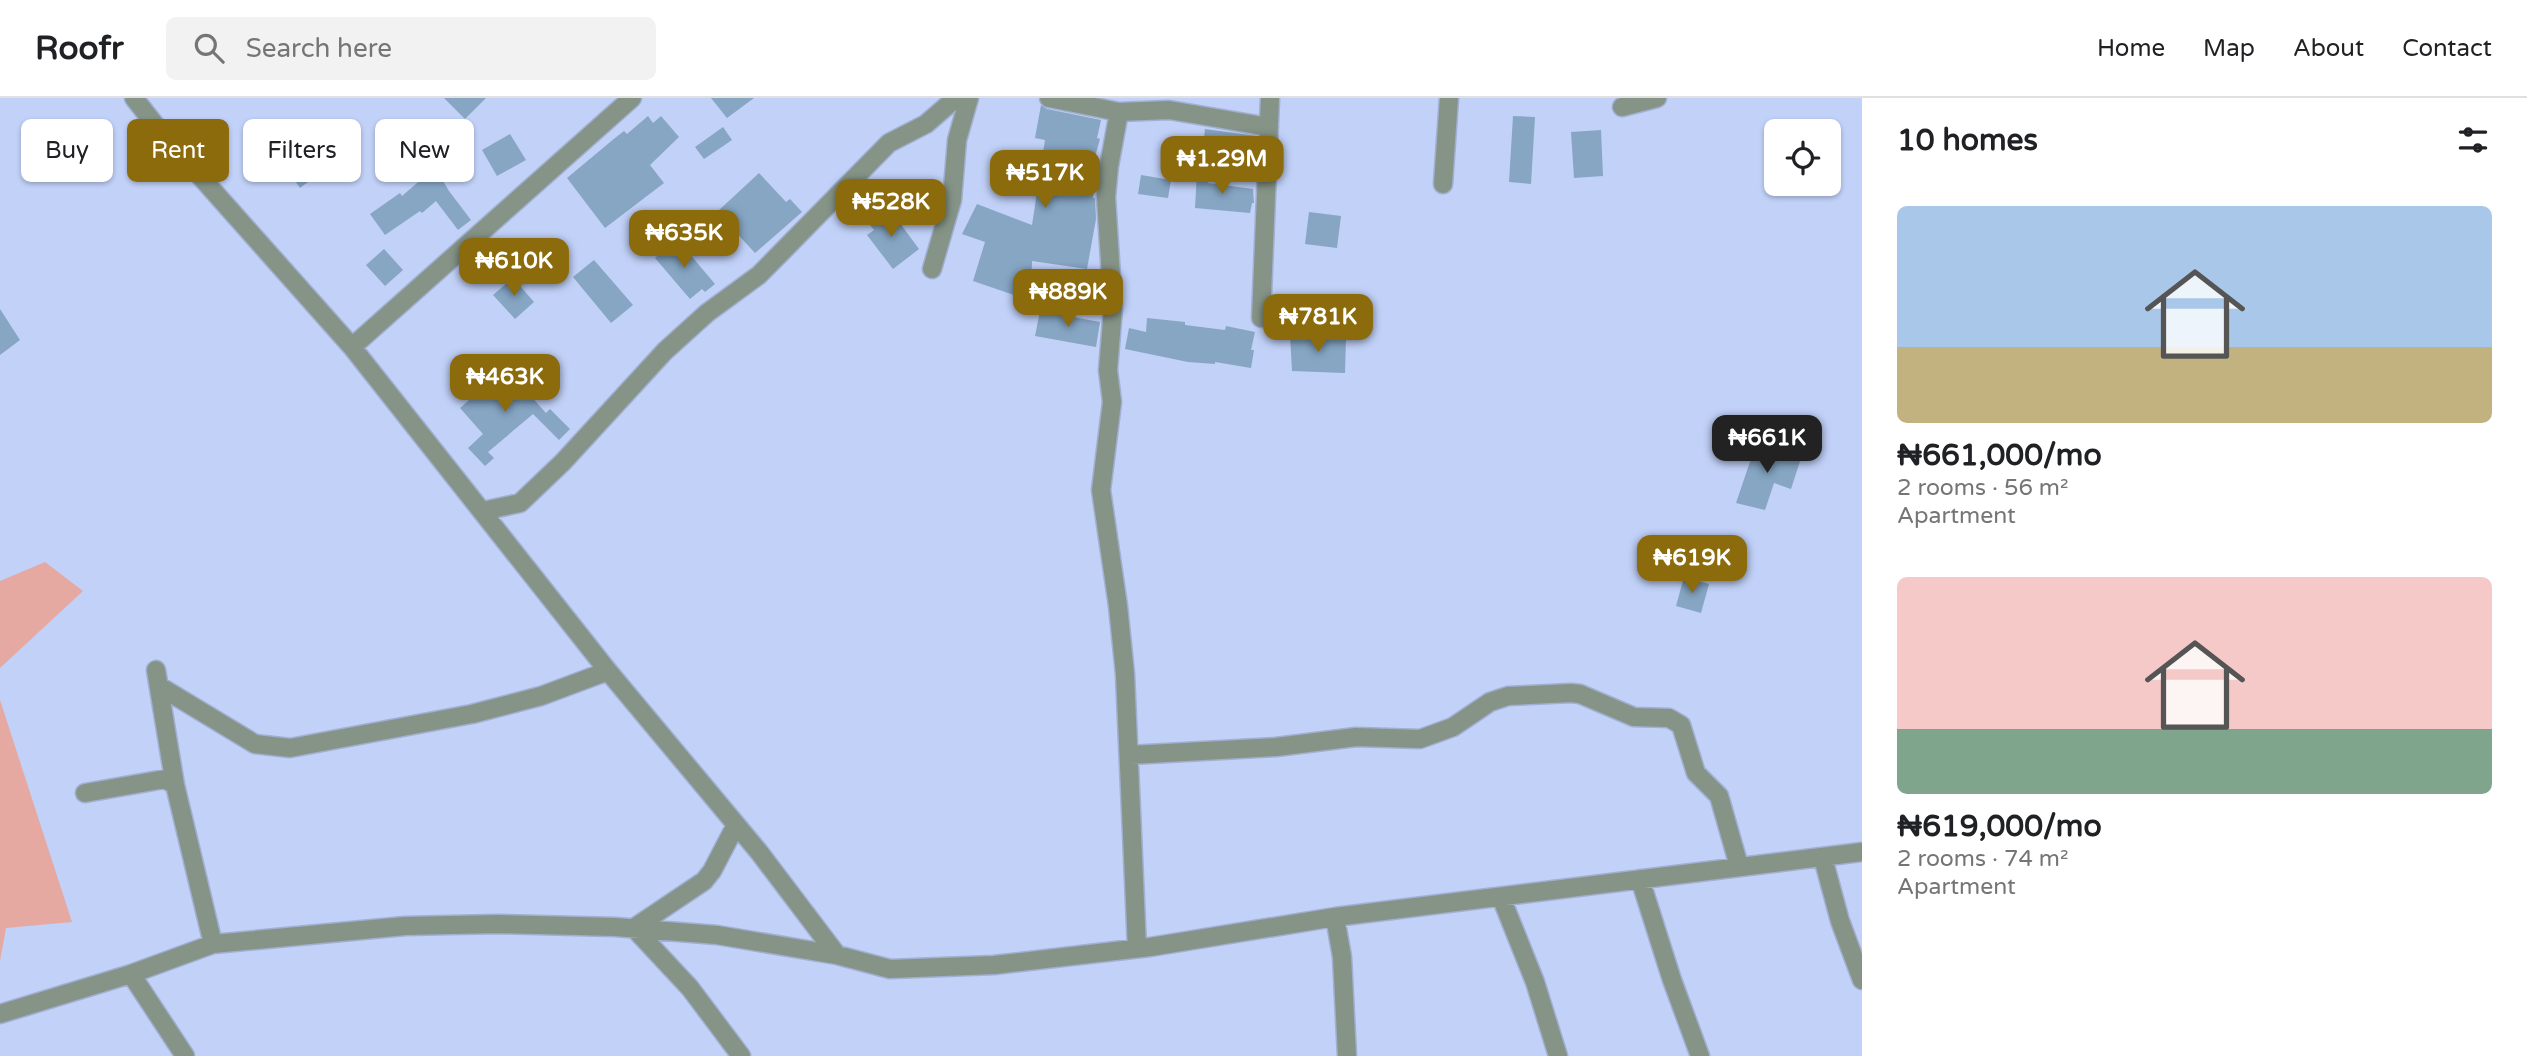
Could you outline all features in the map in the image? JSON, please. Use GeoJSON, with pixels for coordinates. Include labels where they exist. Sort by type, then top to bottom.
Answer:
{"type":"FeatureCollection","features":[{"type":"Feature","properties":{"kind":"street"},"geometry":{"type":"LineString","coordinates":[[134,98],[160,131],[352,347],[608,671],[736,825],[836,955]]}},
{"type":"Feature","properties":{"kind":"street"},"geometry":{"type":"LineString","coordinates":[[352,347],[632,98]]}},
{"type":"Feature","properties":{"kind":"street"},"geometry":{"type":"LineString","coordinates":[[483,511],[520,503],[563,462],[665,351],[706,313],[759,275],[889,143],[926,124],[956,98]]}},
{"type":"Feature","properties":{"kind":"street"},"geometry":{"type":"LineString","coordinates":[[932,269],[952,200],[957,141],[969,98]]}},
{"type":"Feature","properties":{"kind":"street"},"geometry":{"type":"LineString","coordinates":[[1049,98],[1119,112],[1170,104],[1269,127]]}},
{"type":"Feature","properties":{"kind":"street"},"geometry":{"type":"LineString","coordinates":[[1261,318],[1270,98]]}},
{"type":"Feature","properties":{"kind":"street"},"geometry":{"type":"LineString","coordinates":[[1443,184],[1449,98]]}},
{"type":"Feature","properties":{"kind":"street"},"geometry":{"type":"LineString","coordinates":[[1622,107],[1657,98]]}},
{"type":"Feature","properties":{"kind":"street"},"geometry":{"type":"LineString","coordinates":[[1119,112],[1107,189],[1113,308],[1108,370],[1112,402],[1101,480],[1118,606],[1130,755],[1137,948]]}},
{"type":"Feature","properties":{"kind":"street"},"geometry":{"type":"LineString","coordinates":[[213,944],[175,785],[157,678],[256,744],[290,748],[472,714],[541,696],[608,671]]}},
{"type":"Feature","properties":{"kind":"street"},"geometry":{"type":"LineString","coordinates":[[1130,755],[1276,747],[1356,737],[1420,739],[1453,727],[1490,702],[1508,696],[1580,694],[1634,717],[1669,718],[1681,725],[1696,773],[1719,796],[1740,866]]}},
{"type":"Feature","properties":{"kind":"street"},"geometry":{"type":"LineString","coordinates":[[85,793],[165,779],[175,785]]}},
{"type":"Feature","properties":{"kind":"street"},"geometry":{"type":"LineString","coordinates":[[634,928],[704,881],[712,872],[736,825]]}},
{"type":"Feature","properties":{"kind":"street"},"geometry":{"type":"LineString","coordinates":[[0,1014],[131,974],[213,944],[405,926],[497,923],[634,928],[717,935],[836,955],[890,970],[994,965],[1137,948],[1335,917],[1862,852]]}},
{"type":"Feature","properties":{"kind":"street"},"geometry":{"type":"LineString","coordinates":[[1824,858],[1840,921],[1862,980]]}},
{"type":"Feature","properties":{"kind":"street"},"geometry":{"type":"LineString","coordinates":[[1640,879],[1672,980],[1700,1056]]}},
{"type":"Feature","properties":{"kind":"street"},"geometry":{"type":"LineString","coordinates":[[1501,897],[1535,982],[1558,1056]]}},
{"type":"Feature","properties":{"kind":"street"},"geometry":{"type":"LineString","coordinates":[[1335,917],[1342,957],[1347,1056]]}},
{"type":"Feature","properties":{"kind":"street"},"geometry":{"type":"LineString","coordinates":[[634,928],[690,988],[741,1056]]}},
{"type":"Feature","properties":{"kind":"street"},"geometry":{"type":"LineString","coordinates":[[131,974],[186,1056]]}},
{"type":"Feature","properties":{"kind":"shaded area"},"geometry":{"type":"Polygon","coordinates":[[[45,562],[83,591],[0,668],[0,581],[45,562]]]}},
{"type":"Feature","properties":{"kind":"shaded area"},"geometry":{"type":"Polygon","coordinates":[[[0,700],[72,922],[6,928],[0,961],[0,700]]]}},
{"type":"Feature","properties":{"kind":"building"},"geometry":{"type":"Polygon","coordinates":[[[444,98],[486,98],[465,119],[444,98]]]}},
{"type":"Feature","properties":{"kind":"building"},"geometry":{"type":"Polygon","coordinates":[[[711,98],[754,98],[727,118],[711,98]]]}},
{"type":"Feature","properties":{"kind":"building"},"geometry":{"type":"Polygon","coordinates":[[[1041,105],[1047,109],[1101,120],[1097,138],[1100,139],[1094,160],[1098,161],[1093,198],[1096,219],[1087,269],[1032,261],[1031,299],[1014,299],[1014,295],[973,281],[985,242],[962,234],[977,204],[1032,225],[1045,140],[1035,138],[1041,105]]]}},
{"type":"Feature","properties":{"kind":"building"},"geometry":{"type":"Polygon","coordinates":[[[648,116],[653,123],[661,116],[679,137],[650,165],[664,183],[605,228],[567,178],[624,131],[627,134],[648,116]]]}},
{"type":"Feature","properties":{"kind":"building"},"geometry":{"type":"Polygon","coordinates":[[[1513,116],[1535,117],[1531,184],[1509,182],[1513,116]]]}},
{"type":"Feature","properties":{"kind":"building"},"geometry":{"type":"Polygon","coordinates":[[[723,127],[732,140],[704,159],[695,147],[723,127]]]}},
{"type":"Feature","properties":{"kind":"building"},"geometry":{"type":"Polygon","coordinates":[[[1205,129],[1257,136],[1256,154],[1203,147],[1205,129]]]}},
{"type":"Feature","properties":{"kind":"building"},"geometry":{"type":"Polygon","coordinates":[[[1601,130],[1603,176],[1574,178],[1571,132],[1601,130]]]}},
{"type":"Feature","properties":{"kind":"building"},"geometry":{"type":"Polygon","coordinates":[[[510,134],[526,160],[497,176],[482,150],[510,134]]]}},
{"type":"Feature","properties":{"kind":"building"},"geometry":{"type":"Polygon","coordinates":[[[1197,172],[1209,172],[1208,183],[1253,189],[1254,203],[1250,213],[1195,208],[1197,172]]]}},
{"type":"Feature","properties":{"kind":"building"},"geometry":{"type":"Polygon","coordinates":[[[759,173],[786,202],[790,199],[802,212],[755,253],[717,212],[759,173]]]}},
{"type":"Feature","properties":{"kind":"building"},"geometry":{"type":"Polygon","coordinates":[[[1141,175],[1171,180],[1168,198],[1138,194],[1141,175]]]}},
{"type":"Feature","properties":{"kind":"building"},"geometry":{"type":"Polygon","coordinates":[[[296,182],[308,182],[300,188],[296,182]]]}},
{"type":"Feature","properties":{"kind":"building"},"geometry":{"type":"Polygon","coordinates":[[[418,182],[444,182],[471,220],[458,230],[436,201],[422,213],[420,211],[385,235],[370,214],[400,193],[402,196],[418,182]]]}},
{"type":"Feature","properties":{"kind":"building"},"geometry":{"type":"Polygon","coordinates":[[[880,211],[887,220],[894,215],[919,249],[893,269],[867,235],[874,230],[867,221],[880,211]]]}},
{"type":"Feature","properties":{"kind":"building"},"geometry":{"type":"Polygon","coordinates":[[[1309,212],[1341,216],[1337,248],[1305,244],[1309,212]]]}},
{"type":"Feature","properties":{"kind":"building"},"geometry":{"type":"Polygon","coordinates":[[[677,239],[715,284],[705,292],[702,289],[690,299],[655,258],[677,239]]]}},
{"type":"Feature","properties":{"kind":"building"},"geometry":{"type":"Polygon","coordinates":[[[384,249],[403,270],[385,286],[366,265],[384,249]]]}},
{"type":"Feature","properties":{"kind":"building"},"geometry":{"type":"Polygon","coordinates":[[[594,260],[633,305],[611,323],[573,277],[594,260]]]}},
{"type":"Feature","properties":{"kind":"building"},"geometry":{"type":"Polygon","coordinates":[[[513,278],[534,302],[515,319],[493,295],[513,278]]]}},
{"type":"Feature","properties":{"kind":"building"},"geometry":{"type":"Polygon","coordinates":[[[0,309],[20,340],[0,355],[0,309]]]}},
{"type":"Feature","properties":{"kind":"building"},"geometry":{"type":"Polygon","coordinates":[[[1040,311],[1100,322],[1096,347],[1035,336],[1040,311]]]}},
{"type":"Feature","properties":{"kind":"building"},"geometry":{"type":"Polygon","coordinates":[[[1147,318],[1225,330],[1226,326],[1255,332],[1251,368],[1215,362],[1188,362],[1125,349],[1129,328],[1146,332],[1147,318]]]}},
{"type":"Feature","properties":{"kind":"building"},"geometry":{"type":"Polygon","coordinates":[[[1290,335],[1346,337],[1345,373],[1292,371],[1290,335]]]}},
{"type":"Feature","properties":{"kind":"building"},"geometry":{"type":"Polygon","coordinates":[[[506,368],[546,413],[550,409],[570,429],[559,440],[533,414],[488,452],[494,458],[485,466],[468,448],[483,434],[460,408],[506,368]]]}},
{"type":"Feature","properties":{"kind":"building"},"geometry":{"type":"Polygon","coordinates":[[[1756,444],[1802,455],[1791,489],[1774,483],[1765,510],[1736,503],[1756,444]]]}},
{"type":"Feature","properties":{"kind":"building"},"geometry":{"type":"Polygon","coordinates":[[[1684,577],[1709,584],[1701,613],[1676,606],[1684,577]]]}}]}
